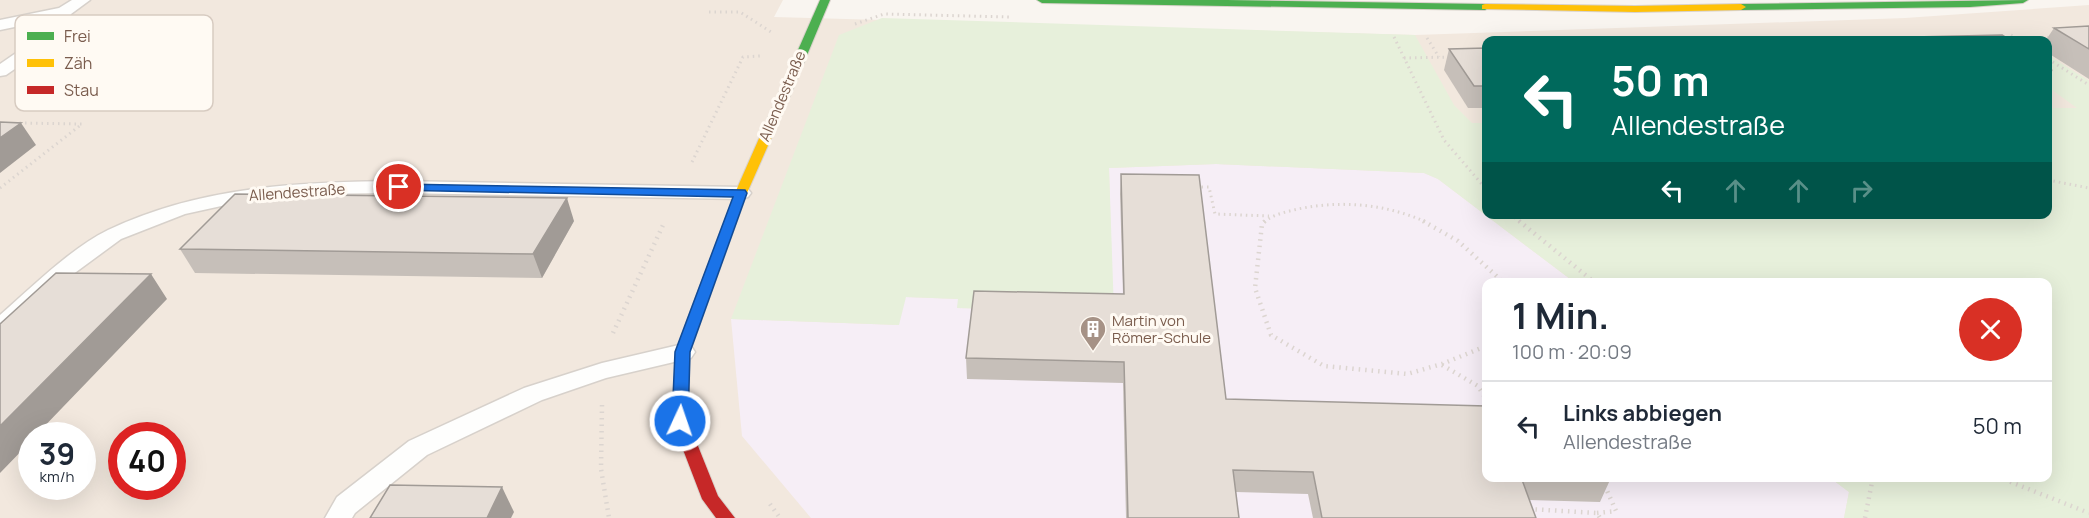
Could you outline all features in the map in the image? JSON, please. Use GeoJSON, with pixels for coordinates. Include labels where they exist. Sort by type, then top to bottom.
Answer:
{"type":"FeatureCollection","features":[{"type":"Feature","properties":{"kind":"street","name":"Allendestraße"},"geometry":{"type":"LineString","coordinates":[[726,518],[711,499],[680,421],[683,352],[741,193],[825,0]]}},
{"type":"Feature","properties":{"kind":"street"},"geometry":{"type":"LineString","coordinates":[[1042,0],[1657,9],[1958,4],[2023,0]]}},
{"type":"Feature","properties":{"kind":"lane"},"geometry":{"type":"LineString","coordinates":[[49,15],[64,12],[82,0]]}},
{"type":"Feature","properties":{"kind":"lane"},"geometry":{"type":"LineString","coordinates":[[0,25],[15,22]]}},
{"type":"Feature","properties":{"kind":"lane"},"geometry":{"type":"LineString","coordinates":[[0,71],[15,61]]}},
{"type":"Feature","properties":{"kind":"lane","name":"Allendestraße"},"geometry":{"type":"LineString","coordinates":[[0,327],[64,270],[114,235],[179,210],[244,195],[306,188],[399,187],[741,193]]}},
{"type":"Feature","properties":{"kind":"lane"},"geometry":{"type":"LineString","coordinates":[[338,518],[346,505],[418,448],[533,394],[602,371],[683,352]]}},
{"type":"Feature","properties":{"kind":"path"},"geometry":{"type":"LineString","coordinates":[[1380,5],[1444,140],[1482,184]]}},
{"type":"Feature","properties":{"kind":"path"},"geometry":{"type":"LineString","coordinates":[[709,12],[740,12],[758,22],[775,36]]}},
{"type":"Feature","properties":{"kind":"path"},"geometry":{"type":"LineString","coordinates":[[846,28],[884,14],[1021,17]]}},
{"type":"Feature","properties":{"kind":"path"},"geometry":{"type":"LineString","coordinates":[[1423,31],[1439,57]]}},
{"type":"Feature","properties":{"kind":"path"},"geometry":{"type":"LineString","coordinates":[[609,518],[601,469],[604,354],[743,57],[768,56]]}},
{"type":"Feature","properties":{"kind":"path"},"geometry":{"type":"LineString","coordinates":[[1404,58],[1451,57]]}},
{"type":"Feature","properties":{"kind":"path"},"geometry":{"type":"LineString","coordinates":[[2052,61],[2089,85]]}},
{"type":"Feature","properties":{"kind":"path"},"geometry":{"type":"LineString","coordinates":[[0,188],[82,124],[12,123]]}},
{"type":"Feature","properties":{"kind":"path"},"geometry":{"type":"LineString","coordinates":[[2052,181],[2089,188]]}},
{"type":"Feature","properties":{"kind":"path"},"geometry":{"type":"LineString","coordinates":[[1186,186],[1209,187],[1215,214],[1269,216],[1316,206],[1357,203],[1410,214],[1451,236],[1498,278]]}},
{"type":"Feature","properties":{"kind":"path"},"geometry":{"type":"LineString","coordinates":[[1269,216],[1262,224],[1255,288],[1271,335],[1324,366],[1407,374],[1442,364],[1482,347]]}},
{"type":"Feature","properties":{"kind":"path"},"geometry":{"type":"LineString","coordinates":[[1516,219],[1589,278]]}},
{"type":"Feature","properties":{"kind":"path"},"geometry":{"type":"LineString","coordinates":[[1442,364],[1478,386],[1482,392]]}},
{"type":"Feature","properties":{"kind":"path"},"geometry":{"type":"LineString","coordinates":[[1522,509],[1599,515],[1616,511],[1603,482]]}},
{"type":"Feature","properties":{"kind":"path"},"geometry":{"type":"LineString","coordinates":[[1865,518],[1872,482]]}},
{"type":"Feature","properties":{"kind":"path"},"geometry":{"type":"LineString","coordinates":[[2011,482],[2089,513]]}},
{"type":"Feature","properties":{"kind":"path"},"geometry":{"type":"LineString","coordinates":[[767,499],[780,518]]}},
{"type":"Feature","properties":{"kind":"path"},"geometry":{"type":"LineString","coordinates":[[1529,509],[1533,518]]}},
{"type":"Feature","properties":{"kind":"shaded area"},"geometry":{"type":"Polygon","coordinates":[[[0,0],[783,0],[774,17],[1415,35],[1905,18],[2089,5],[2089,518],[0,518],[0,0]]]}},
{"type":"Feature","properties":{"kind":"shaded area"},"geometry":{"type":"Polygon","coordinates":[[[1216,164],[1424,173],[1438,179],[1482,212],[1482,219],[1491,219],[1569,278],[1482,278],[1482,482],[1836,482],[1849,492],[1844,518],[811,518],[742,436],[731,319],[898,325],[905,297],[959,299],[957,308],[1113,312],[1109,168],[1216,164]]]}},
{"type":"Feature","properties":{"kind":"green space"},"geometry":{"type":"Polygon","coordinates":[[[882,18],[1415,35],[1454,105],[1472,123],[1482,123],[1482,212],[1438,179],[1424,173],[1216,164],[1109,168],[1114,312],[957,308],[958,299],[906,297],[899,325],[731,319],[839,35],[882,18]]]}},
{"type":"Feature","properties":{"kind":"green space"},"geometry":{"type":"Polygon","coordinates":[[[2052,58],[2089,81],[2089,518],[1844,518],[1849,492],[1836,482],[2052,482],[2052,278],[1569,278],[1491,219],[2052,219],[2052,108],[2077,108],[2052,90],[2052,58]]]}},
{"type":"Feature","properties":{"kind":"building"},"geometry":{"type":"Polygon","coordinates":[[[2089,26],[2089,49],[2054,28],[2089,26]]]}},
{"type":"Feature","properties":{"kind":"building"},"geometry":{"type":"Polygon","coordinates":[[[2002,35],[2004,36],[1957,36],[2002,35]]]}},
{"type":"Feature","properties":{"kind":"building"},"geometry":{"type":"Polygon","coordinates":[[[1482,48],[1482,86],[1474,86],[1449,49],[1482,48]]]}},
{"type":"Feature","properties":{"kind":"building"},"geometry":{"type":"Polygon","coordinates":[[[0,122],[21,123],[0,138],[0,122]]]}},
{"type":"Feature","properties":{"kind":"building","name":"Martin von Römer-Schule"},"geometry":{"type":"Polygon","coordinates":[[[1121,174],[1199,175],[1226,399],[1482,406],[1482,482],[1523,482],[1536,518],[1322,518],[1313,472],[1233,470],[1239,518],[1128,518],[1124,362],[966,358],[974,291],[1124,294],[1121,174]]]}},
{"type":"Feature","properties":{"kind":"building"},"geometry":{"type":"Polygon","coordinates":[[[235,194],[567,198],[533,254],[180,249],[235,194]]]}},
{"type":"Feature","properties":{"kind":"building"},"geometry":{"type":"Polygon","coordinates":[[[56,273],[151,274],[0,426],[0,324],[56,273]]]}},
{"type":"Feature","properties":{"kind":"building"},"geometry":{"type":"Polygon","coordinates":[[[390,485],[502,487],[487,518],[370,518],[390,485]]]}},
{"type":"Feature","properties":{"kind":"traffic: fast"},"geometry":{"type":"LineString","coordinates":[[786,91],[825,0]]}},
{"type":"Feature","properties":{"kind":"traffic: fast"},"geometry":{"type":"LineString","coordinates":[[1042,0],[1485,7]]}},
{"type":"Feature","properties":{"kind":"traffic: fast"},"geometry":{"type":"LineString","coordinates":[[1741,7],[1970,4],[2023,0]]}},
{"type":"Feature","properties":{"kind":"traffic: slow"},"geometry":{"type":"LineString","coordinates":[[1485,7],[1635,9],[1741,7]]}},
{"type":"Feature","properties":{"kind":"traffic: slow"},"geometry":{"type":"LineString","coordinates":[[693,324],[741,193],[786,91]]}},
{"type":"Feature","properties":{"kind":"traffic: jam"},"geometry":{"type":"LineString","coordinates":[[693,324],[683,352],[680,421],[711,499],[726,518]]}},
{"type":"Feature","properties":{"kind":"place","name":"Martin von Römer-Schule"},"geometry":{"type":"Point","coordinates":[1093,352]}},
{"type":"Feature","properties":{"kind":"route"},"geometry":{"type":"LineString","coordinates":[[399,187],[741,193],[683,352],[680,421]]}}]}
